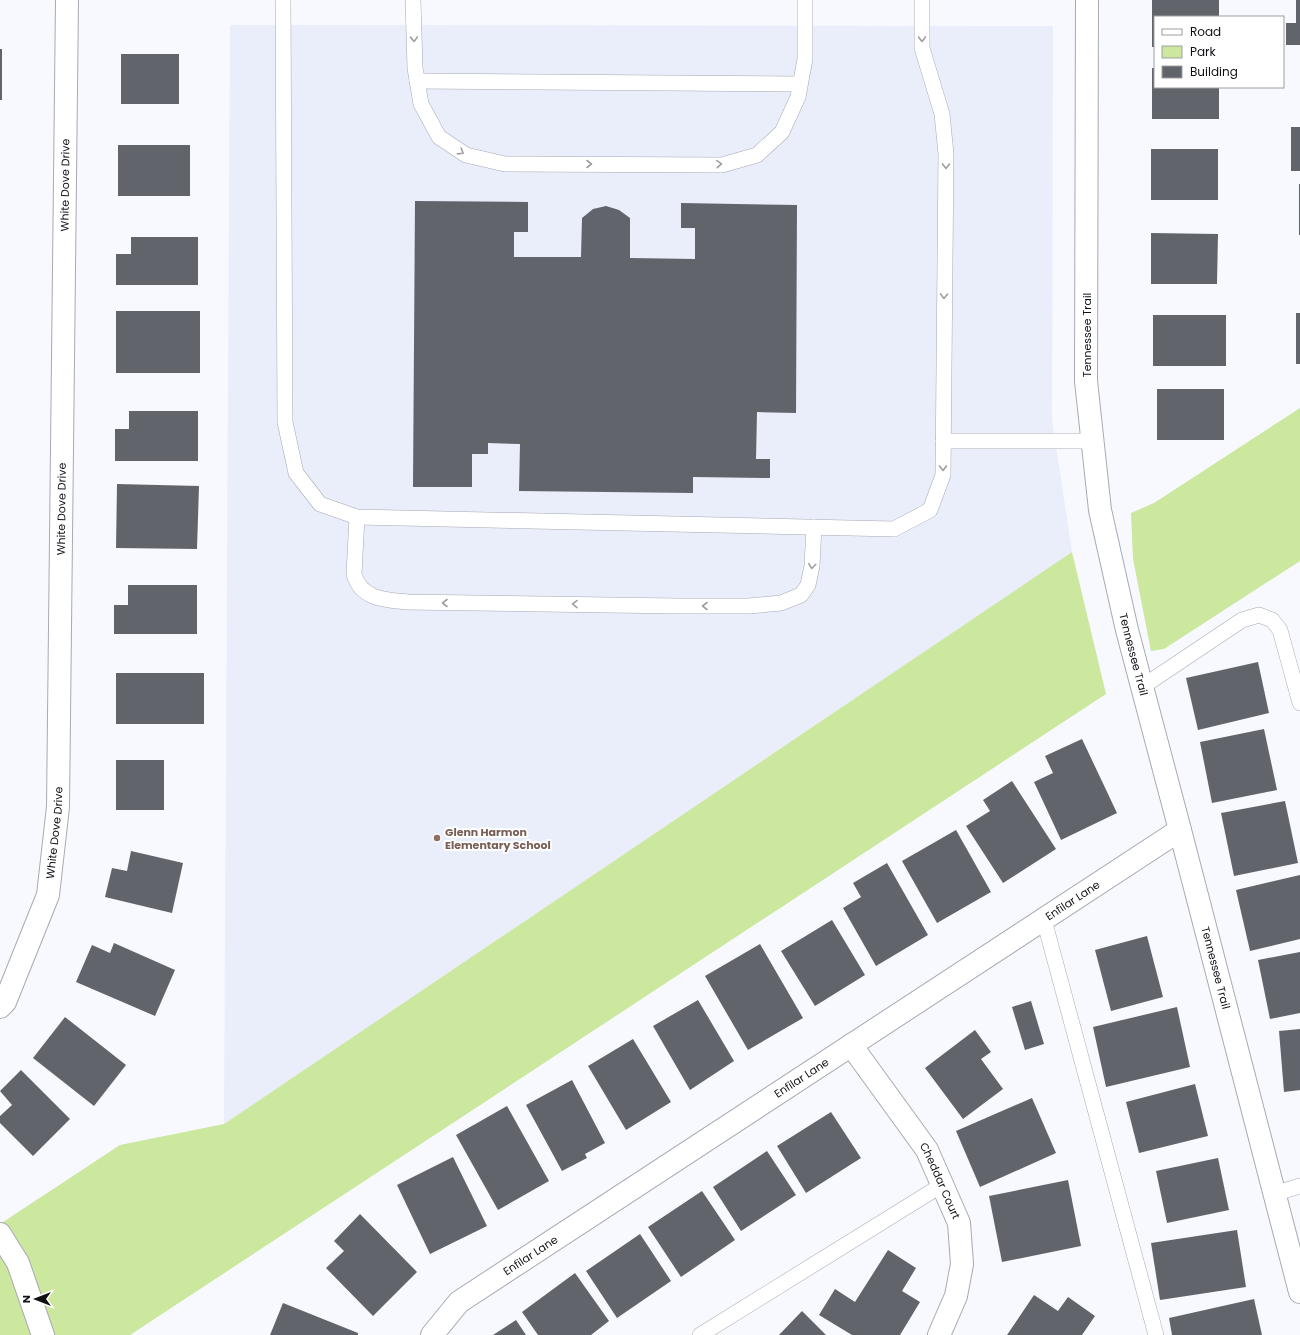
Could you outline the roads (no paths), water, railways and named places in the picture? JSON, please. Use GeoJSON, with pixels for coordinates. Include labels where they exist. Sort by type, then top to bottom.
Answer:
{"type":"FeatureCollection","features":[{"type":"Feature","properties":{"kind":"street","name":"White Dove Drive"},"geometry":{"type":"LineString","coordinates":[[0,1007],[4,1002],[48,895],[58,806],[66,0]]}},
{"type":"Feature","properties":{"kind":"street","name":"Tennessee Trail"},"geometry":{"type":"LineString","coordinates":[[1087,0],[1086,381],[1100,510],[1126,630],[1180,830],[1300,1292]]}},
{"type":"Feature","properties":{"kind":"street","name":"Enfilar Lane"},"geometry":{"type":"LineString","coordinates":[[432,1335],[459,1302],[1180,830]]}},
{"type":"Feature","properties":{"kind":"street","name":"Cheddar Court"},"geometry":{"type":"LineString","coordinates":[[851,1045],[927,1150],[959,1223],[962,1264],[956,1296],[939,1335]]}},
{"type":"Feature","properties":{"kind":"street"},"geometry":{"type":"LineString","coordinates":[[0,1234],[18,1263],[43,1335]]}},
{"type":"Feature","properties":{"kind":"lane"},"geometry":{"type":"LineString","coordinates":[[283,0],[285,422],[296,473],[320,504],[357,517],[894,529],[930,510],[943,475],[946,154],[942,114],[922,48],[922,0]]}},
{"type":"Feature","properties":{"kind":"lane"},"geometry":{"type":"LineString","coordinates":[[412,0],[417,81],[421,104],[439,137],[466,155],[505,164],[722,165],[757,155],[782,132],[798,97],[805,59],[805,0]]}},
{"type":"Feature","properties":{"kind":"lane"},"geometry":{"type":"LineString","coordinates":[[417,81],[800,84]]}},
{"type":"Feature","properties":{"kind":"lane"},"geometry":{"type":"LineString","coordinates":[[943,441],[1093,441]]}},
{"type":"Feature","properties":{"kind":"lane"},"geometry":{"type":"LineString","coordinates":[[357,517],[354,574],[356,583],[368,595],[383,599],[408,602],[678,606],[749,606],[781,603],[801,595],[808,585],[812,566],[814,527]]}},
{"type":"Feature","properties":{"kind":"lane"},"geometry":{"type":"LineString","coordinates":[[1142,687],[1242,620],[1259,615],[1272,620],[1280,630],[1300,703]]}},
{"type":"Feature","properties":{"kind":"lane"},"geometry":{"type":"LineString","coordinates":[[1044,920],[1156,1335]]}},
{"type":"Feature","properties":{"kind":"lane"},"geometry":{"type":"LineString","coordinates":[[700,1335],[942,1185]]}},
{"type":"Feature","properties":{"kind":"lane"},"geometry":{"type":"LineString","coordinates":[[1274,1194],[1300,1186]]}},
{"type":"Feature","properties":{"kind":"place","name":"Glenn Harmon Elementary School"},"geometry":{"type":"Point","coordinates":[437,838]}}]}
